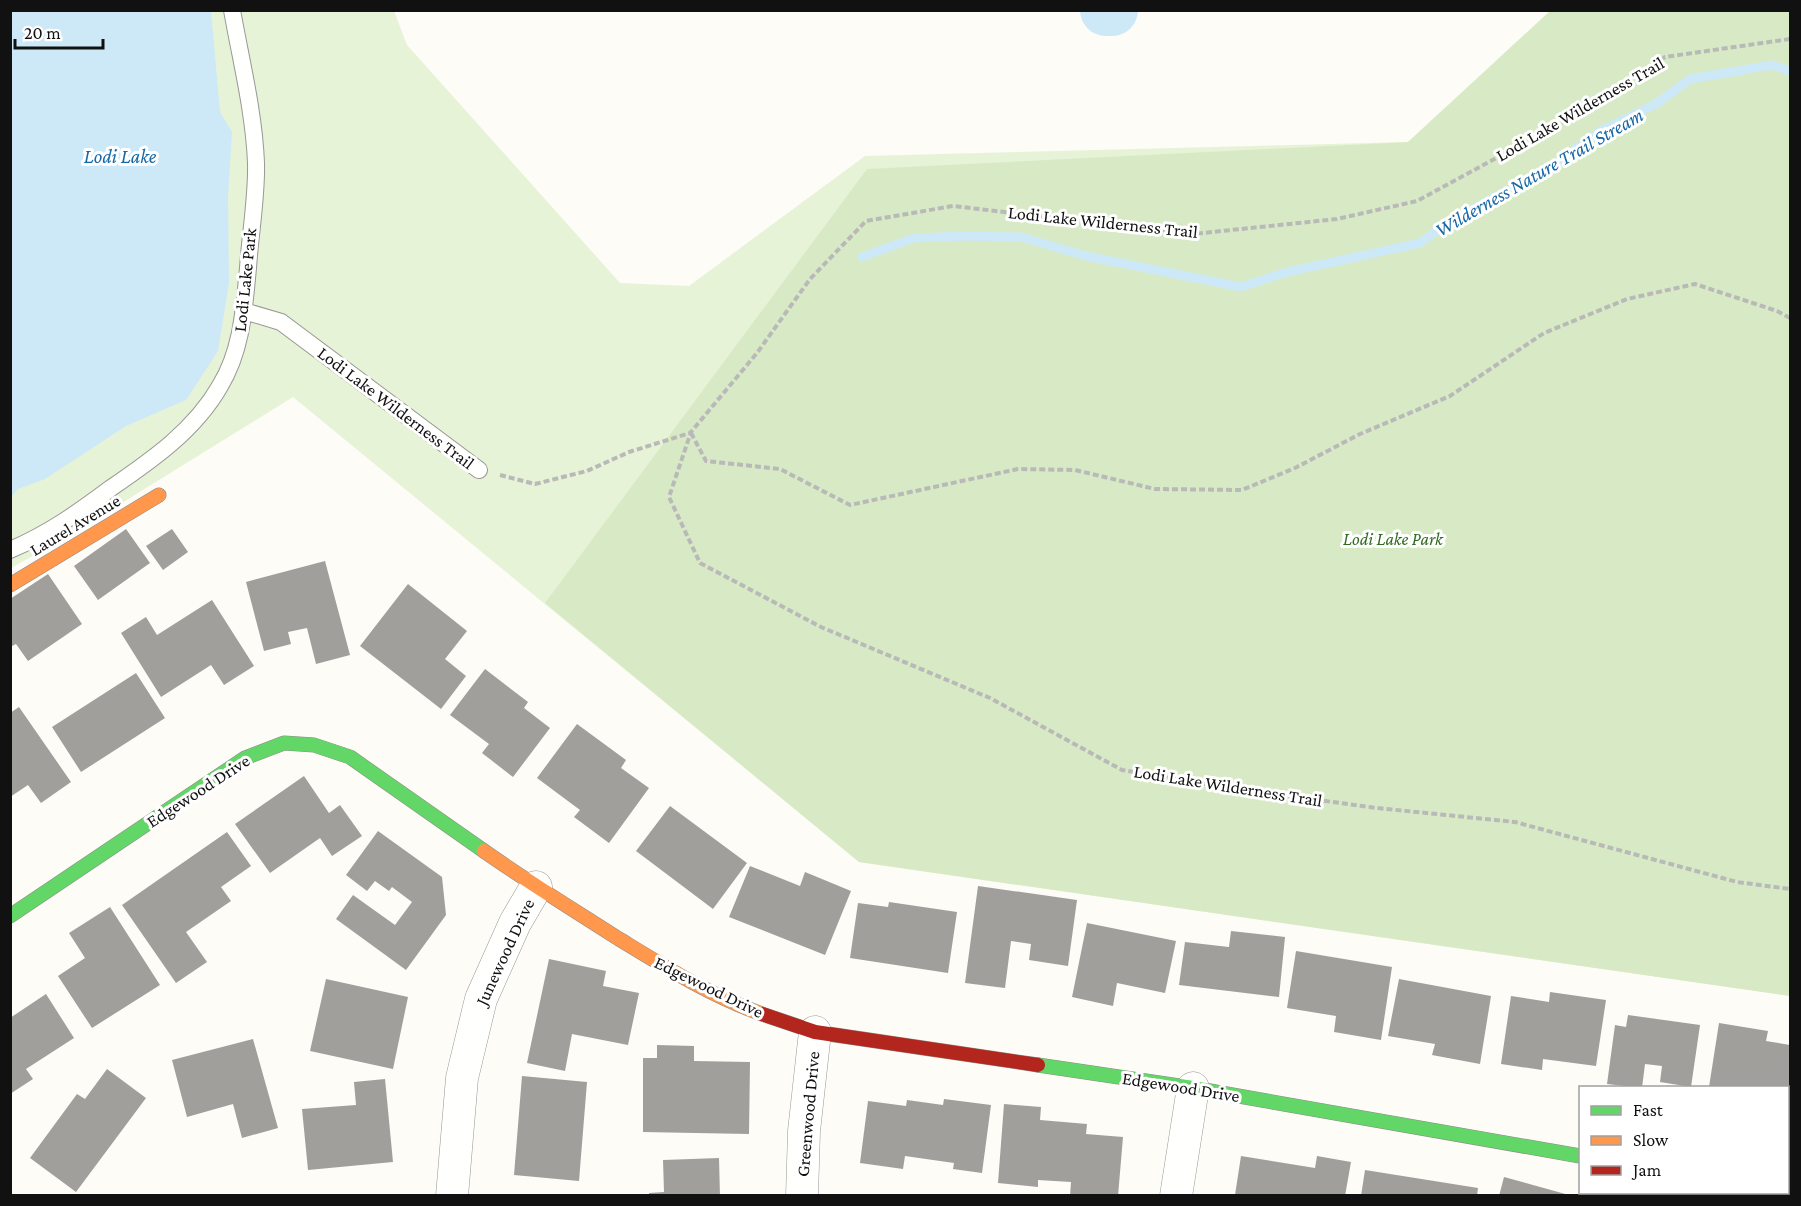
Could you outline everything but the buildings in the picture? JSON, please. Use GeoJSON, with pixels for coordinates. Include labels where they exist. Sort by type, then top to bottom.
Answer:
{"type":"FeatureCollection","features":[{"type":"Feature","properties":{"kind":"street","name":"Laurel Avenue"},"geometry":{"type":"LineString","coordinates":[[10,585],[159,495]]}},
{"type":"Feature","properties":{"kind":"street","name":"Edgewood Drive"},"geometry":{"type":"LineString","coordinates":[[10,916],[245,758],[284,743],[314,745],[350,757],[536,887],[674,973],[748,1009],[815,1032],[1193,1088],[1579,1156]]}},
{"type":"Feature","properties":{"kind":"street","name":"Junewood Drive"},"geometry":{"type":"LineString","coordinates":[[452,1196],[462,1078],[481,999],[515,923],[536,887]]}},
{"type":"Feature","properties":{"kind":"street","name":"Greenwood Drive"},"geometry":{"type":"LineString","coordinates":[[802,1196],[804,1131],[815,1032]]}},
{"type":"Feature","properties":{"kind":"street"},"geometry":{"type":"LineString","coordinates":[[1176,1196],[1193,1088]]}},
{"type":"Feature","properties":{"kind":"lane","name":"Lodi Lake Park"},"geometry":{"type":"LineString","coordinates":[[10,550],[61,525],[157,456],[187,428],[219,388],[230,367],[238,344],[244,311],[256,165],[248,98],[232,10]]}},
{"type":"Feature","properties":{"kind":"lane","name":"Lodi Lake Wilderness Trail"},"geometry":{"type":"LineString","coordinates":[[244,311],[281,322],[479,471]]}},
{"type":"Feature","properties":{"kind":"path","name":"Lodi Lake Wilderness Trail"},"geometry":{"type":"LineString","coordinates":[[1791,39],[1665,57],[1570,118],[1417,201],[1337,219],[1193,234],[953,206],[866,221],[810,279],[757,353],[691,432],[669,497],[700,562],[821,627],[990,698],[1122,770],[1215,786],[1366,807],[1515,822],[1737,882],[1791,889]]}},
{"type":"Feature","properties":{"kind":"path"},"geometry":{"type":"LineString","coordinates":[[691,432],[706,461],[780,469],[850,505],[1018,469],[1075,470],[1155,489],[1242,490],[1295,468],[1360,434],[1450,396],[1544,333],[1627,299],[1695,284],[1777,311],[1791,318]]}},
{"type":"Feature","properties":{"kind":"path","name":"Lodi Lake Wilderness Trail"},"geometry":{"type":"LineString","coordinates":[[479,471],[535,483],[587,471],[629,453],[691,432]]}},
{"type":"Feature","properties":{"kind":"green space","name":"Lodi Lake Park"},"geometry":{"type":"Polygon","coordinates":[[[1551,10],[1790,11],[1790,996],[859,862],[545,603],[867,169],[1408,142],[1551,10]]]}},
{"type":"Feature","properties":{"kind":"green space","name":"Lodi Lake Park"},"geometry":{"type":"Polygon","coordinates":[[[11,11],[394,11],[407,45],[620,283],[689,286],[865,156],[1408,142],[1551,11],[1790,11],[1790,996],[859,862],[293,397],[67,537],[11,568],[11,11]]]}},
{"type":"Feature","properties":{"kind":"water","name":"Lodi Lake"},"geometry":{"type":"Polygon","coordinates":[[[11,10],[211,11],[220,112],[232,132],[228,197],[229,283],[218,351],[186,400],[126,426],[45,479],[18,489],[11,497],[11,10]]]}},
{"type":"Feature","properties":{"kind":"waterway"},"geometry":{"type":"LineString","coordinates":[[1106,10],[1112,10]]}},
{"type":"Feature","properties":{"kind":"waterway","name":"Wilderness Nature Trail Stream"},"geometry":{"type":"LineString","coordinates":[[862,257],[914,238],[1021,237],[1086,256],[1241,287],[1287,272],[1420,243],[1447,223],[1537,177],[1600,131],[1656,104],[1690,79],[1772,65],[1790,71]]}},
{"type":"Feature","properties":{"kind":"traffic: fast"},"geometry":{"type":"LineString","coordinates":[[10,916],[245,758],[284,743],[314,745],[350,757],[484,851]]}},
{"type":"Feature","properties":{"kind":"traffic: fast"},"geometry":{"type":"LineString","coordinates":[[1038,1065],[1193,1088],[1579,1156]]}},
{"type":"Feature","properties":{"kind":"traffic: slow"},"geometry":{"type":"LineString","coordinates":[[10,585],[159,495]]}},
{"type":"Feature","properties":{"kind":"traffic: slow"},"geometry":{"type":"LineString","coordinates":[[484,851],[568,907],[671,970],[706,990],[762,1014]]}},
{"type":"Feature","properties":{"kind":"traffic: jam"},"geometry":{"type":"LineString","coordinates":[[762,1014],[815,1032],[1038,1065]]}}]}
